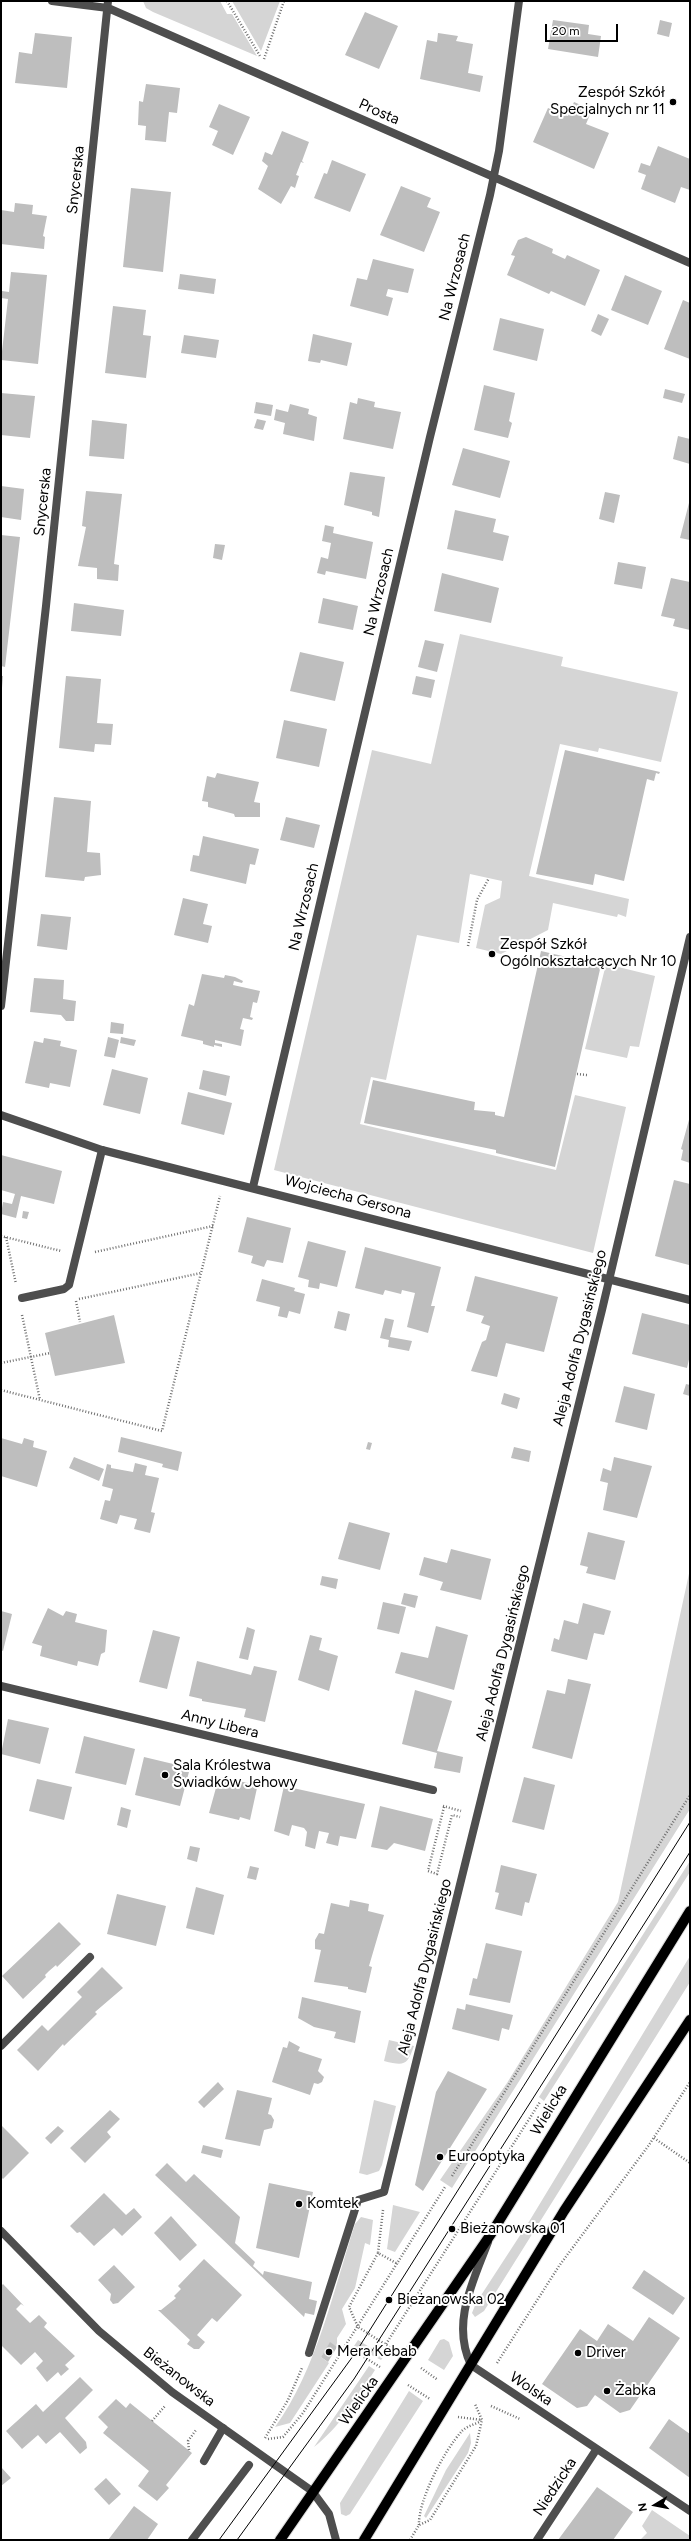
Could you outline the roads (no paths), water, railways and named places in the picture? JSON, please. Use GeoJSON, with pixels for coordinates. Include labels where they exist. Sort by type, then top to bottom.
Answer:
{"type":"FeatureCollection","features":[{"type":"Feature","properties":{"kind":"main road","name":"Wielicka"},"geometry":{"type":"LineString","coordinates":[[280,2540],[312,2491],[362,2423],[491,2234],[690,1911]]}},
{"type":"Feature","properties":{"kind":"main road"},"geometry":{"type":"LineString","coordinates":[[364,2540],[564,2211],[690,2020]]}},
{"type":"Feature","properties":{"kind":"street","name":"Prosta"},"geometry":{"type":"LineString","coordinates":[[52,1],[108,4],[494,178],[690,263]]}},
{"type":"Feature","properties":{"kind":"street","name":"Na Wrzosach"},"geometry":{"type":"LineString","coordinates":[[253,1187],[430,437],[494,178],[519,1]]}},
{"type":"Feature","properties":{"kind":"street","name":"Snycerska"},"geometry":{"type":"LineString","coordinates":[[1,1006],[46,606],[108,4]]}},
{"type":"Feature","properties":{"kind":"street","name":"Aleja Adolfa Dygasińskiego"},"geometry":{"type":"LineString","coordinates":[[309,2353],[358,2200],[384,2192],[609,1280],[690,937]]}},
{"type":"Feature","properties":{"kind":"street","name":"Wojciecha Gersona"},"geometry":{"type":"LineString","coordinates":[[1,1115],[102,1150],[253,1187],[690,1300]]}},
{"type":"Feature","properties":{"kind":"street"},"geometry":{"type":"LineString","coordinates":[[22,1298],[64,1289],[72,1280],[102,1150]]}},
{"type":"Feature","properties":{"kind":"street","name":"Anny Libera"},"geometry":{"type":"LineString","coordinates":[[1,1686],[433,1790]]}},
{"type":"Feature","properties":{"kind":"street"},"geometry":{"type":"LineString","coordinates":[[1,2046],[90,1957]]}},
{"type":"Feature","properties":{"kind":"street","name":"Bieżanowska"},"geometry":{"type":"LineString","coordinates":[[1,2231],[99,2331],[172,2392],[312,2491],[329,2514],[336,2540]]}},
{"type":"Feature","properties":{"kind":"street"},"geometry":{"type":"LineString","coordinates":[[471,2365],[462,2337],[462,2318],[491,2234]]}},
{"type":"Feature","properties":{"kind":"street","name":"Wolska"},"geometry":{"type":"LineString","coordinates":[[471,2365],[690,2512]]}},
{"type":"Feature","properties":{"kind":"street"},"geometry":{"type":"LineString","coordinates":[[204,2461],[223,2428]]}},
{"type":"Feature","properties":{"kind":"street","name":"Niedzicka"},"geometry":{"type":"LineString","coordinates":[[537,2540],[596,2450]]}},
{"type":"Feature","properties":{"kind":"street"},"geometry":{"type":"LineString","coordinates":[[192,2540],[249,2465]]}},
{"type":"Feature","properties":{"kind":"tram line"},"geometry":{"type":"LineString","coordinates":[[219,2540],[356,2352],[690,1822]]}},
{"type":"Feature","properties":{"kind":"tram line"},"geometry":{"type":"LineString","coordinates":[[237,2540],[354,2379],[690,1852]]}},
{"type":"Feature","properties":{"kind":"place","name":"Zespół Szkół Specjalnych nr 11"},"geometry":{"type":"Point","coordinates":[673,102]}},
{"type":"Feature","properties":{"kind":"place","name":"Zespół Szkół Ogólnokształcących Nr 10"},"geometry":{"type":"Point","coordinates":[492,954]}},
{"type":"Feature","properties":{"kind":"place","name":"Sala Królestwa Świadków Jehowy"},"geometry":{"type":"Point","coordinates":[165,1775]}},
{"type":"Feature","properties":{"kind":"place","name":"Eurooptyka"},"geometry":{"type":"Point","coordinates":[440,2157]}},
{"type":"Feature","properties":{"kind":"place","name":"Komtek"},"geometry":{"type":"Point","coordinates":[299,2204]}},
{"type":"Feature","properties":{"kind":"place","name":"Bieżanowska 01"},"geometry":{"type":"Point","coordinates":[452,2229]}},
{"type":"Feature","properties":{"kind":"place","name":"Bieżanowska 02"},"geometry":{"type":"Point","coordinates":[389,2300]}},
{"type":"Feature","properties":{"kind":"place","name":"Mera Kebab"},"geometry":{"type":"Point","coordinates":[329,2352]}},
{"type":"Feature","properties":{"kind":"place","name":"Driver"},"geometry":{"type":"Point","coordinates":[578,2353]}},
{"type":"Feature","properties":{"kind":"place","name":"Żabka"},"geometry":{"type":"Point","coordinates":[607,2391]}}]}
